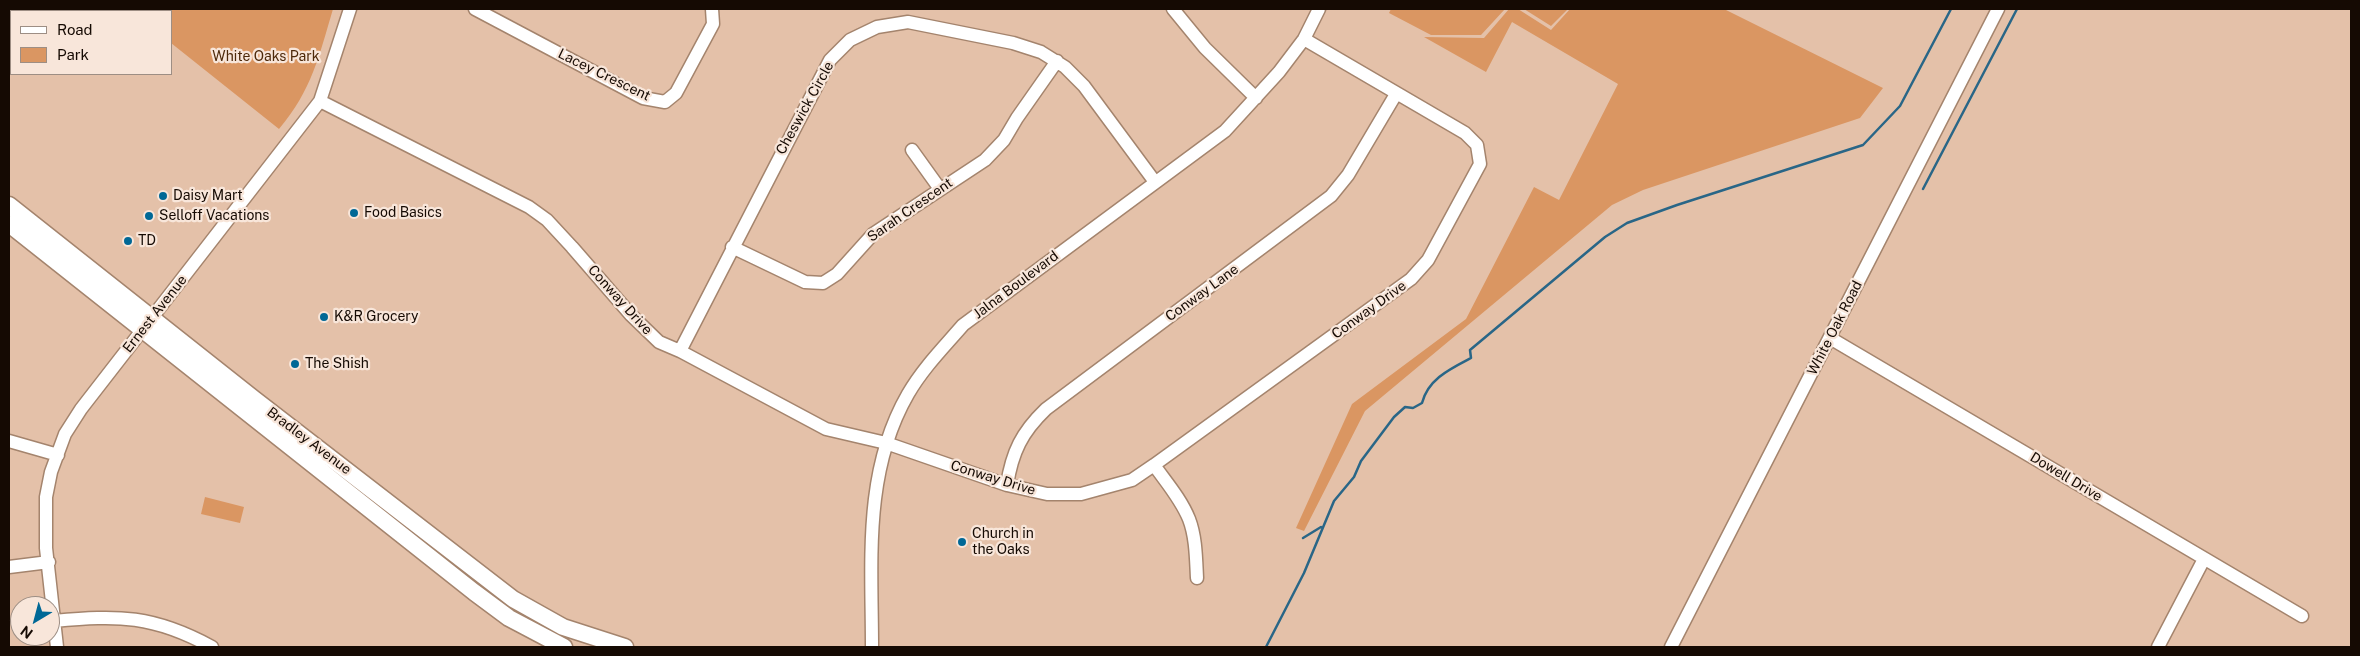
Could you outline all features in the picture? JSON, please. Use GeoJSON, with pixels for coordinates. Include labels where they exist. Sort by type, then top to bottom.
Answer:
{"type":"FeatureCollection","features":[{"type":"Feature","properties":{"kind":"main road","name":"Bradley Avenue"},"geometry":{"type":"LineString","coordinates":[[9,205],[147,324],[474,592],[509,618],[564,647]]}},
{"type":"Feature","properties":{"kind":"main road","name":"Bradley Avenue"},"geometry":{"type":"LineString","coordinates":[[9,224],[147,324],[513,599],[563,627],[625,647]]}},
{"type":"Feature","properties":{"kind":"street","name":"Ernest Avenue"},"geometry":{"type":"LineString","coordinates":[[52,596],[46,548],[46,497],[51,472],[65,434],[81,409],[320,101],[350,9]]}},
{"type":"Feature","properties":{"kind":"street","name":"Lacey Crescent"},"geometry":{"type":"LineString","coordinates":[[474,9],[643,98],[665,102],[676,93],[713,24],[712,9]]}},
{"type":"Feature","properties":{"kind":"street"},"geometry":{"type":"LineString","coordinates":[[1173,9],[1205,48],[1256,98]]}},
{"type":"Feature","properties":{"kind":"street","name":"Jalna Boulevard"},"geometry":{"type":"LineString","coordinates":[[872,647],[872,514],[878,472],[886,443],[908,394],[933,358],[963,325],[1225,132],[1256,98],[1304,39],[1319,9]]}},
{"type":"Feature","properties":{"kind":"street","name":"White Oak Road"},"geometry":{"type":"LineString","coordinates":[[1671,647],[1998,9]]}},
{"type":"Feature","properties":{"kind":"street","name":"Cheswick Circle"},"geometry":{"type":"LineString","coordinates":[[680,351],[814,87],[830,60],[850,40],[877,28],[908,22],[1013,43],[1041,52],[1056,61],[1084,86],[1155,182]]}},
{"type":"Feature","properties":{"kind":"street","name":"Conway Drive"},"geometry":{"type":"LineString","coordinates":[[320,101],[529,207],[547,220],[631,315],[659,342],[680,351],[826,428],[886,443],[1007,485],[1047,494],[1081,494],[1132,480],[1154,466],[1412,279],[1428,260],[1480,164],[1477,145],[1465,133],[1304,39]]}},
{"type":"Feature","properties":{"kind":"street","name":"Sarah Crescent"},"geometry":{"type":"LineString","coordinates":[[732,248],[805,282],[823,283],[837,274],[873,234],[985,160],[1004,140],[1016,118],[1056,61]]}},
{"type":"Feature","properties":{"kind":"street","name":"Conway Lane"},"geometry":{"type":"LineString","coordinates":[[1007,485],[1017,447],[1028,426],[1046,409],[1331,196],[1348,174],[1396,94]]}},
{"type":"Feature","properties":{"kind":"street"},"geometry":{"type":"LineString","coordinates":[[912,150],[940,188]]}},
{"type":"Feature","properties":{"kind":"street","name":"Dowell Drive"},"geometry":{"type":"LineString","coordinates":[[1830,338],[2302,616]]}},
{"type":"Feature","properties":{"kind":"street"},"geometry":{"type":"LineString","coordinates":[[9,441],[58,455]]}},
{"type":"Feature","properties":{"kind":"street"},"geometry":{"type":"LineString","coordinates":[[1154,466],[1179,500],[1189,519],[1194,540],[1197,578]]}},
{"type":"Feature","properties":{"kind":"street"},"geometry":{"type":"LineString","coordinates":[[2158,647],[2204,558]]}},
{"type":"Feature","properties":{"kind":"street"},"geometry":{"type":"LineString","coordinates":[[9,567],[49,562]]}},
{"type":"Feature","properties":{"kind":"street"},"geometry":{"type":"LineString","coordinates":[[60,620],[107,616],[153,621],[192,636],[212,647]]}},
{"type":"Feature","properties":{"kind":"green space","name":"White Oaks Park"},"geometry":{"type":"Polygon","coordinates":[[[128,9],[333,9],[307,86],[290,115],[279,129],[172,44],[172,10],[128,9]]]}},
{"type":"Feature","properties":{"kind":"green space"},"geometry":{"type":"Polygon","coordinates":[[[1391,9],[1505,9],[1481,35],[1431,35],[1389,13],[1391,9]]]}},
{"type":"Feature","properties":{"kind":"green space"},"geometry":{"type":"Polygon","coordinates":[[[1509,9],[1518,9],[1551,30],[1570,9],[1724,9],[1883,88],[1860,118],[1643,190],[1612,205],[1365,411],[1304,531],[1296,528],[1352,404],[1466,319],[1534,187],[1559,200],[1618,84],[1512,22],[1486,72],[1424,37],[1484,38],[1509,9]]]}},
{"type":"Feature","properties":{"kind":"green space"},"geometry":{"type":"Polygon","coordinates":[[[1524,9],[1568,9],[1551,26],[1524,9]]]}},
{"type":"Feature","properties":{"kind":"green space"},"geometry":{"type":"Polygon","coordinates":[[[205,497],[244,507],[240,523],[201,514],[205,497]]]}},
{"type":"Feature","properties":{"kind":"waterway"},"geometry":{"type":"LineString","coordinates":[[1266,647],[1304,573],[1334,501],[1354,477],[1361,461],[1394,417],[1405,407],[1413,408],[1422,403],[1429,387],[1435,381],[1471,358],[1470,350],[1605,237],[1627,223],[1863,145],[1900,106],[1951,9]]}},
{"type":"Feature","properties":{"kind":"waterway"},"geometry":{"type":"LineString","coordinates":[[1923,189],[2017,9]]}},
{"type":"Feature","properties":{"kind":"waterway"},"geometry":{"type":"LineString","coordinates":[[1303,538],[1321,527]]}},
{"type":"Feature","properties":{"kind":"place","name":"Daisy Mart"},"geometry":{"type":"Point","coordinates":[163,196]}},
{"type":"Feature","properties":{"kind":"place","name":"Food Basics"},"geometry":{"type":"Point","coordinates":[354,213]}},
{"type":"Feature","properties":{"kind":"place","name":"Selloff Vacations"},"geometry":{"type":"Point","coordinates":[149,216]}},
{"type":"Feature","properties":{"kind":"place","name":"TD"},"geometry":{"type":"Point","coordinates":[128,241]}},
{"type":"Feature","properties":{"kind":"place","name":"K&R Grocery"},"geometry":{"type":"Point","coordinates":[324,317]}},
{"type":"Feature","properties":{"kind":"place","name":"The Shish"},"geometry":{"type":"Point","coordinates":[295,364]}},
{"type":"Feature","properties":{"kind":"place","name":"Church in the Oaks"},"geometry":{"type":"Point","coordinates":[962,542]}}]}
